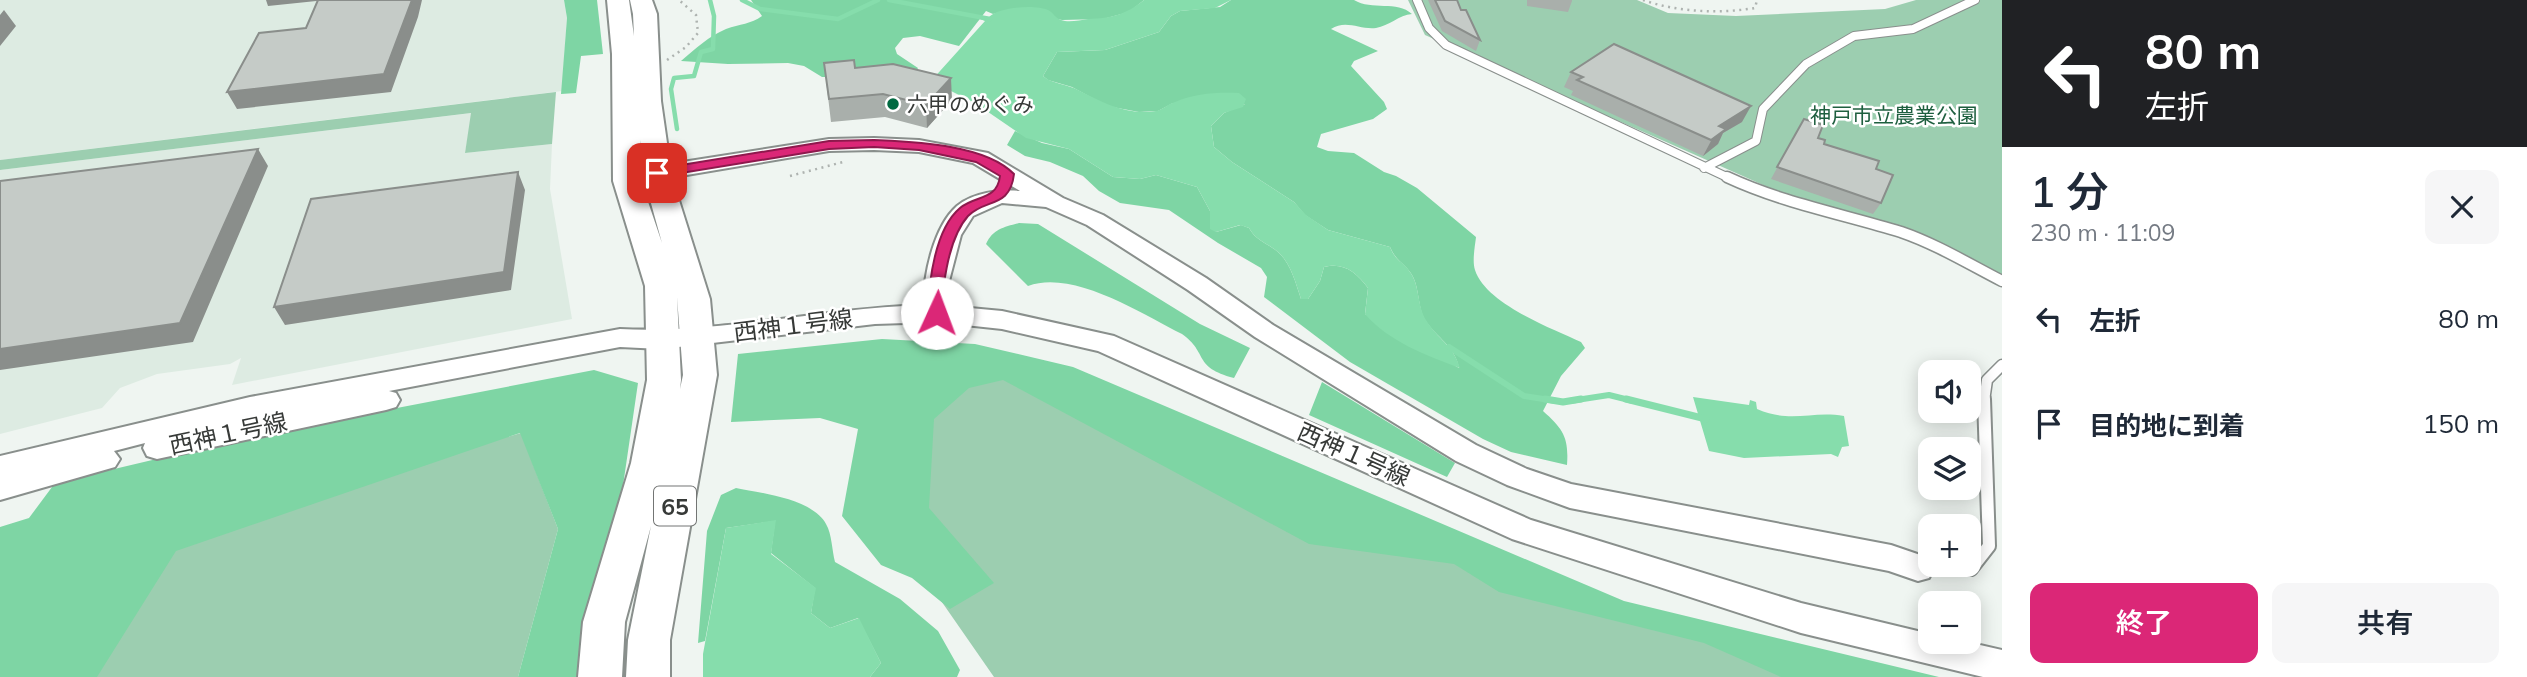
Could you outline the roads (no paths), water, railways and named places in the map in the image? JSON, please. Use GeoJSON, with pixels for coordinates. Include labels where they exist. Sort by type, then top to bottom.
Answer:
{"type":"FeatureCollection","features":[{"type":"Feature","properties":{"kind":"main road","name":"65"},"geometry":{"type":"LineString","coordinates":[[600,677],[604,622],[650,463],[664,380],[661,286],[627,181],[624,54],[618,0]]}},
{"type":"Feature","properties":{"kind":"main road","name":"65"},"geometry":{"type":"LineString","coordinates":[[641,0],[645,14],[648,101],[657,173],[694,299],[700,375],[649,640],[648,677]]}},
{"type":"Feature","properties":{"kind":"street"},"geometry":{"type":"LineString","coordinates":[[657,173],[801,148],[874,144],[919,146],[980,158],[1003,185],[1095,220],[1197,284],[1264,331],[1466,453],[1517,477],[1570,496],[1891,558],[1918,568]]}},
{"type":"Feature","properties":{"kind":"street"},"geometry":{"type":"LineString","coordinates":[[937,313],[936,285],[949,235],[965,211],[1003,185]]}},
{"type":"Feature","properties":{"kind":"street","name":"西神１号線"},"geometry":{"type":"LineString","coordinates":[[0,467],[250,407],[620,338],[661,340],[875,315],[937,313],[1002,320],[1105,343],[1523,530],[1801,618],[2002,666]]}},
{"type":"Feature","properties":{"kind":"street","name":"西神１号線"},"geometry":{"type":"LineString","coordinates":[[0,488],[123,454],[489,379],[619,357],[661,340]]}},
{"type":"Feature","properties":{"kind":"lane"},"geometry":{"type":"LineString","coordinates":[[1417,0],[1429,28],[1446,45],[1704,168],[1797,205],[1903,233],[1943,250],[2002,281]]}},
{"type":"Feature","properties":{"kind":"lane"},"geometry":{"type":"LineString","coordinates":[[1704,168],[1756,141],[1763,109],[1806,64],[1854,36],[1913,29],[1975,0]]}},
{"type":"Feature","properties":{"kind":"lane"},"geometry":{"type":"LineString","coordinates":[[1981,556],[1989,546],[1983,404],[1987,380],[2002,365]]}},
{"type":"Feature","properties":{"kind":"waterway"},"geometry":{"type":"LineString","coordinates":[[677,129],[671,89],[674,78],[694,76],[701,52],[713,49],[714,16],[710,0]]}},
{"type":"Feature","properties":{"kind":"waterway"},"geometry":{"type":"LineString","coordinates":[[742,0],[760,9],[838,19],[878,0]]}},
{"type":"Feature","properties":{"kind":"waterway"},"geometry":{"type":"LineString","coordinates":[[889,0],[990,19]]}},
{"type":"Feature","properties":{"kind":"waterway"},"geometry":{"type":"LineString","coordinates":[[1449,347],[1524,396],[1556,401]]}},
{"type":"Feature","properties":{"kind":"waterway"},"geometry":{"type":"LineString","coordinates":[[1570,401],[1609,395],[1633,401]]}},
{"type":"Feature","properties":{"kind":"waterway"},"geometry":{"type":"LineString","coordinates":[[1545,399],[1563,402],[1581,399]]}},
{"type":"Feature","properties":{"kind":"waterway"},"geometry":{"type":"LineString","coordinates":[[1626,399],[1706,419]]}},
{"type":"Feature","properties":{"kind":"place","name":"六甲のめぐみ"},"geometry":{"type":"Point","coordinates":[893,104]}},
{"type":"Feature","properties":{"kind":"park label","name":"神戸市立農業公園"},"geometry":{"type":"Point","coordinates":[1894,115]}}]}
